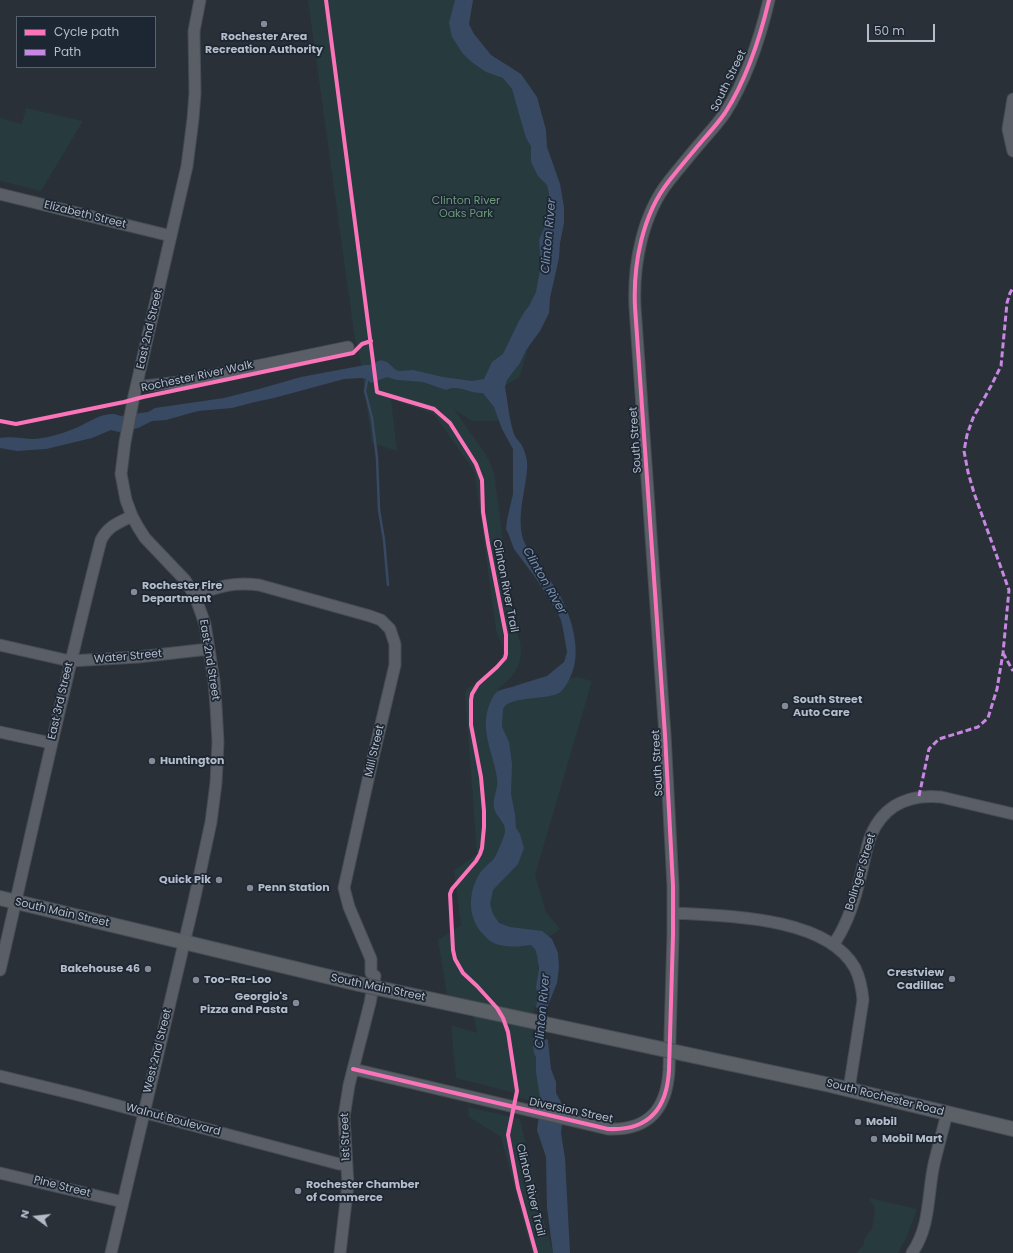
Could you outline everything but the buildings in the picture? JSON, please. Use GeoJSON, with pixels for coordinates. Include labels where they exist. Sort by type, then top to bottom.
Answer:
{"type":"FeatureCollection","features":[{"type":"Feature","properties":{"kind":"main road","name":"South Main Street"},"geometry":{"type":"LineString","coordinates":[[0,898],[359,984],[757,1070]]}},
{"type":"Feature","properties":{"kind":"main road","name":"South Rochester Road"},"geometry":{"type":"LineString","coordinates":[[757,1070],[849,1089],[1013,1129]]}},
{"type":"Feature","properties":{"kind":"street","name":"East 2nd Street"},"geometry":{"type":"LineString","coordinates":[[184,943],[208,836],[216,783],[217,721],[214,681],[205,624],[195,596],[177,570],[146,538],[132,516],[124,491],[122,466],[136,386],[187,166],[195,93],[194,31],[200,0]]}},
{"type":"Feature","properties":{"kind":"street","name":"South Street"},"geometry":{"type":"LineString","coordinates":[[674,913],[665,735],[635,307],[636,272],[641,240],[657,199],[668,182],[718,123],[733,98],[756,46],[769,0]]}},
{"type":"Feature","properties":{"kind":"street"},"geometry":{"type":"LineString","coordinates":[[1013,99],[1008,129],[1013,151]]}},
{"type":"Feature","properties":{"kind":"street","name":"Elizabeth Street"},"geometry":{"type":"LineString","coordinates":[[0,194],[171,236]]}},
{"type":"Feature","properties":{"kind":"street"},"geometry":{"type":"LineString","coordinates":[[136,386],[179,382],[348,347]]}},
{"type":"Feature","properties":{"kind":"street","name":"East 3rd Street"},"geometry":{"type":"LineString","coordinates":[[0,970],[70,661],[101,540],[105,532],[110,527],[132,516]]}},
{"type":"Feature","properties":{"kind":"street","name":"Mill Street"},"geometry":{"type":"LineString","coordinates":[[195,596],[210,589],[230,584],[259,585],[381,620],[386,624],[393,636],[396,654],[395,666],[344,888],[349,907],[371,959],[371,972],[375,976],[354,1069]]}},
{"type":"Feature","properties":{"kind":"street","name":"Water Street"},"geometry":{"type":"LineString","coordinates":[[0,645],[70,661],[138,657],[209,649]]}},
{"type":"Feature","properties":{"kind":"street"},"geometry":{"type":"LineString","coordinates":[[0,732],[51,743]]}},
{"type":"Feature","properties":{"kind":"street","name":"Bolinger Street"},"geometry":{"type":"LineString","coordinates":[[833,945],[842,933],[858,888],[871,835],[879,821],[889,810],[901,802],[919,796],[931,796],[1013,814]]}},
{"type":"Feature","properties":{"kind":"street"},"geometry":{"type":"LineString","coordinates":[[674,913],[724,916],[783,924],[809,932],[833,945],[846,955],[855,968],[861,985],[863,1000],[849,1089]]}},
{"type":"Feature","properties":{"kind":"street","name":"Diversion Street"},"geometry":{"type":"LineString","coordinates":[[354,1069],[608,1129],[626,1129],[643,1122],[650,1117],[664,1099],[668,1078],[674,913]]}},
{"type":"Feature","properties":{"kind":"street","name":"West 2nd Street"},"geometry":{"type":"LineString","coordinates":[[111,1253],[184,943]]}},
{"type":"Feature","properties":{"kind":"street","name":"1st Street"},"geometry":{"type":"LineString","coordinates":[[340,1253],[348,1184],[344,1117],[354,1069]]}},
{"type":"Feature","properties":{"kind":"street","name":"Walnut Boulevard"},"geometry":{"type":"LineString","coordinates":[[0,1076],[144,1112],[339,1164],[346,1164]]}},
{"type":"Feature","properties":{"kind":"street"},"geometry":{"type":"LineString","coordinates":[[912,1253],[925,1226],[934,1165],[947,1114]]}},
{"type":"Feature","properties":{"kind":"street","name":"Pine Street"},"geometry":{"type":"LineString","coordinates":[[0,1173],[124,1202]]}},
{"type":"Feature","properties":{"kind":"green space","name":"Clinton River Oaks Park"},"geometry":{"type":"Polygon","coordinates":[[[308,0],[468,0],[468,30],[497,66],[516,77],[554,186],[532,337],[519,378],[502,387],[507,421],[472,421],[454,409],[488,458],[494,472],[514,627],[520,640],[521,647],[518,667],[507,681],[498,689],[503,695],[577,677],[592,681],[535,875],[546,912],[560,929],[546,939],[538,958],[542,1050],[553,1106],[516,1097],[515,1093],[456,1078],[451,1025],[477,1033],[472,1006],[448,1000],[438,940],[461,925],[454,871],[477,854],[465,693],[467,689],[483,678],[499,662],[502,656],[503,648],[496,630],[475,474],[473,469],[435,416],[428,412],[391,399],[397,451],[372,443],[359,351],[355,340],[308,0]]]}},
{"type":"Feature","properties":{"kind":"green space"},"geometry":{"type":"Polygon","coordinates":[[[26,108],[83,121],[41,191],[0,181],[0,118],[22,124],[26,108]]]}},
{"type":"Feature","properties":{"kind":"green space"},"geometry":{"type":"Polygon","coordinates":[[[468,1107],[520,1119],[540,1207],[553,1253],[532,1253],[501,1137],[469,1117],[468,1107]]]}},
{"type":"Feature","properties":{"kind":"green space"},"geometry":{"type":"Polygon","coordinates":[[[869,1198],[917,1209],[906,1238],[898,1253],[856,1253],[863,1246],[865,1238],[872,1229],[875,1208],[869,1198]]]}},
{"type":"Feature","properties":{"kind":"water","name":"Clinton River"},"geometry":{"type":"Polygon","coordinates":[[[455,0],[473,0],[469,24],[474,34],[491,55],[521,74],[537,97],[546,130],[547,147],[560,184],[564,207],[564,223],[559,258],[550,298],[549,313],[540,331],[526,350],[520,363],[507,380],[505,387],[512,428],[515,436],[523,448],[527,461],[527,473],[521,519],[523,539],[530,554],[554,585],[567,609],[575,640],[575,661],[569,679],[559,693],[545,697],[512,702],[506,705],[503,709],[502,727],[509,742],[512,764],[511,794],[516,828],[520,834],[524,848],[518,864],[493,890],[490,904],[493,914],[499,923],[510,927],[542,931],[552,939],[558,953],[559,967],[557,983],[546,1010],[551,1069],[556,1082],[556,1093],[564,1108],[561,1133],[565,1158],[570,1253],[553,1253],[547,1208],[546,1157],[537,1130],[540,1097],[536,1072],[536,1057],[533,1046],[538,997],[536,987],[539,968],[537,955],[535,949],[531,945],[516,947],[496,944],[490,941],[478,928],[474,920],[471,904],[471,896],[476,880],[495,857],[505,832],[504,825],[494,808],[497,778],[486,730],[487,711],[491,701],[498,691],[547,676],[564,662],[567,652],[561,620],[535,577],[514,549],[506,529],[513,494],[513,449],[502,429],[494,407],[483,393],[455,388],[446,390],[423,382],[397,380],[387,377],[371,383],[362,378],[344,379],[232,408],[198,411],[166,420],[152,421],[138,428],[119,432],[111,430],[92,438],[46,449],[17,451],[0,448],[0,438],[4,437],[34,439],[45,438],[71,430],[104,415],[115,414],[120,416],[148,412],[155,408],[224,398],[301,377],[369,365],[381,360],[387,362],[396,370],[400,371],[413,370],[443,377],[472,381],[484,379],[492,362],[503,354],[519,321],[536,292],[541,264],[539,240],[546,224],[549,194],[547,185],[538,176],[531,162],[531,146],[526,138],[512,89],[503,78],[486,72],[473,63],[463,54],[452,37],[449,23],[455,0]]]}},
{"type":"Feature","properties":{"kind":"pier"},"geometry":{"type":"Polygon","coordinates":[[[534,1007],[548,1010],[550,1040],[532,1037],[534,1007]]]}},
{"type":"Feature","properties":{"kind":"waterway"},"geometry":{"type":"LineString","coordinates":[[367,380],[365,391],[372,418],[377,458],[379,510],[384,540],[388,585]]}},
{"type":"Feature","properties":{"kind":"marked path"},"geometry":{"type":"LineString","coordinates":[[919,796],[929,749],[939,739],[978,727],[988,718],[997,689],[1003,653],[1009,590],[974,493],[964,451],[967,435],[973,418],[1001,366],[1007,303],[1013,288]]}},
{"type":"Feature","properties":{"kind":"marked path"},"geometry":{"type":"LineString","coordinates":[[1003,653],[1013,671]]}},
{"type":"Feature","properties":{"kind":"cycle path","name":"Clinton River Trail"},"geometry":{"type":"LineString","coordinates":[[326,0],[377,392],[434,409],[450,423],[476,464],[482,480],[483,512],[506,635],[506,654],[505,658],[497,667],[478,684],[472,694],[471,725],[481,777],[484,827],[480,854],[476,861],[452,889],[450,894],[453,950],[455,959],[463,973],[497,1008],[503,1018],[508,1032],[517,1091],[508,1135],[518,1188],[536,1253]]}},
{"type":"Feature","properties":{"kind":"cycle path"},"geometry":{"type":"LineString","coordinates":[[353,1069],[608,1129],[622,1129],[635,1126],[645,1121],[660,1106],[664,1096],[669,1070],[673,886],[665,735],[635,307],[636,274],[641,241],[652,209],[669,181],[720,120],[733,100],[752,58],[769,0]]}},
{"type":"Feature","properties":{"kind":"cycle path","name":"Rochester River Walk"},"geometry":{"type":"LineString","coordinates":[[0,421],[16,424],[353,353],[362,344],[371,341]]}},
{"type":"Feature","properties":{"kind":"place","name":"Rochester Area Recreation Authority"},"geometry":{"type":"Point","coordinates":[264,24]}},
{"type":"Feature","properties":{"kind":"place","name":"Rochester Fire Department"},"geometry":{"type":"Point","coordinates":[134,592]}},
{"type":"Feature","properties":{"kind":"place","name":"South Street Auto Care"},"geometry":{"type":"Point","coordinates":[785,706]}},
{"type":"Feature","properties":{"kind":"place","name":"Huntington"},"geometry":{"type":"Point","coordinates":[152,761]}},
{"type":"Feature","properties":{"kind":"place","name":"Quick Pik"},"geometry":{"type":"Point","coordinates":[219,880]}},
{"type":"Feature","properties":{"kind":"place","name":"Penn Station"},"geometry":{"type":"Point","coordinates":[250,888]}},
{"type":"Feature","properties":{"kind":"place","name":"Bakehouse 46"},"geometry":{"type":"Point","coordinates":[148,969]}},
{"type":"Feature","properties":{"kind":"place","name":"Crestview Cadillac"},"geometry":{"type":"Point","coordinates":[952,979]}},
{"type":"Feature","properties":{"kind":"place","name":"Too-Ra-Loo"},"geometry":{"type":"Point","coordinates":[196,980]}},
{"type":"Feature","properties":{"kind":"place","name":"Georgio's Pizza and Pasta"},"geometry":{"type":"Point","coordinates":[296,1003]}},
{"type":"Feature","properties":{"kind":"place","name":"Mobil"},"geometry":{"type":"Point","coordinates":[858,1122]}},
{"type":"Feature","properties":{"kind":"place","name":"Mobil Mart"},"geometry":{"type":"Point","coordinates":[874,1139]}},
{"type":"Feature","properties":{"kind":"place","name":"Rochester Chamber of Commerce"},"geometry":{"type":"Point","coordinates":[298,1191]}}]}
